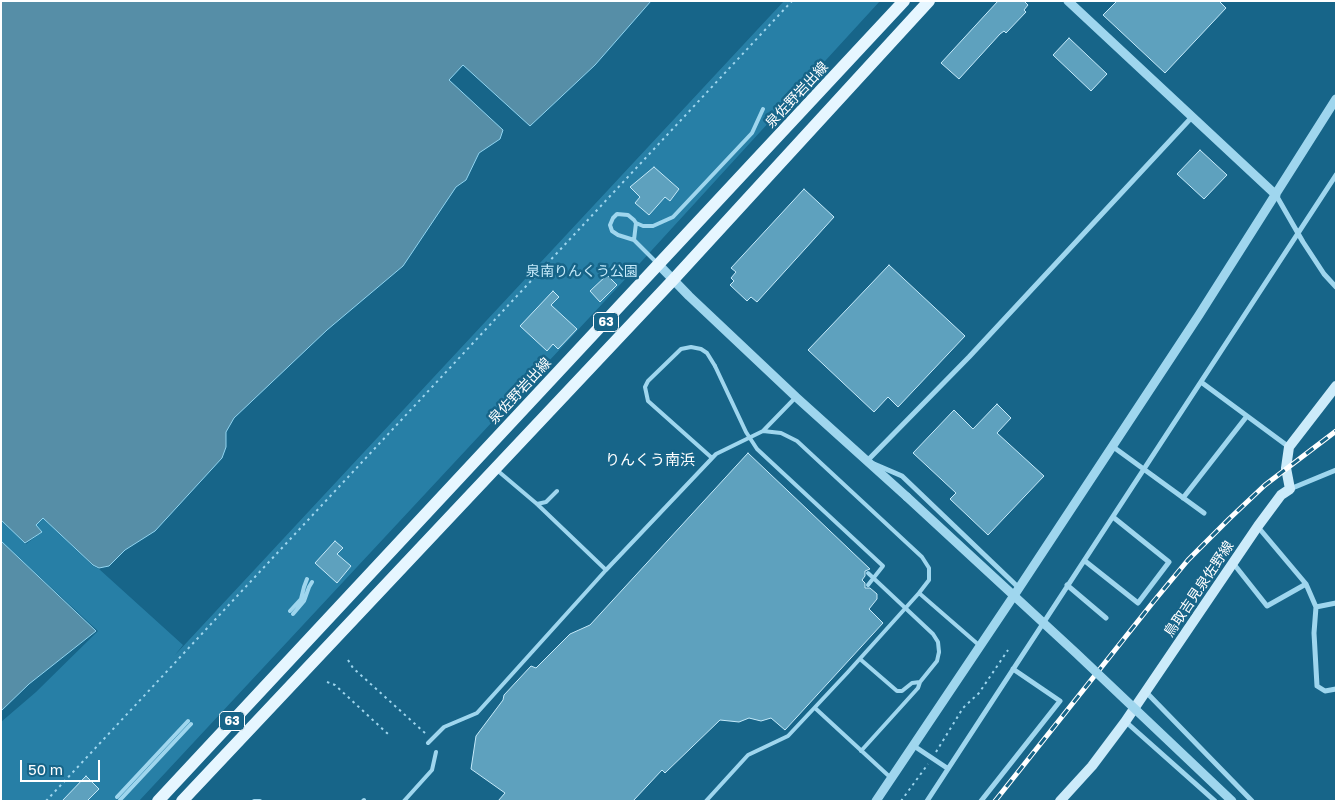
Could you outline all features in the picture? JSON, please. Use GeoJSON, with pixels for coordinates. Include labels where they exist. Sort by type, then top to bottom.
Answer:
{"type":"FeatureCollection","features":[{"type":"Feature","properties":{"kind":"main road","name":"泉佐野岩出線"},"geometry":{"type":"LineString","coordinates":[[158,801],[904,1]]}},
{"type":"Feature","properties":{"kind":"main road","name":"63"},"geometry":{"type":"LineString","coordinates":[[182,801],[673,280],[929,1]]}},
{"type":"Feature","properties":{"kind":"main road"},"geometry":{"type":"LineString","coordinates":[[1290,490],[1286,468],[1289,447],[1336,386]]}},
{"type":"Feature","properties":{"kind":"main road","name":"鳥取吉見泉佐野線"},"geometry":{"type":"LineString","coordinates":[[1060,801],[1092,766],[1125,722],[1280,495],[1290,490]]}},
{"type":"Feature","properties":{"kind":"street"},"geometry":{"type":"LineString","coordinates":[[1068,1],[1276,195],[1324,274],[1336,287]]}},
{"type":"Feature","properties":{"kind":"street"},"geometry":{"type":"LineString","coordinates":[[876,801],[1019,588],[1276,195],[1336,99]]}},
{"type":"Feature","properties":{"kind":"street"},"geometry":{"type":"LineString","coordinates":[[867,461],[970,357],[1192,117]]}},
{"type":"Feature","properties":{"kind":"street"},"geometry":{"type":"LineString","coordinates":[[927,801],[1336,175]]}},
{"type":"Feature","properties":{"kind":"street"},"geometry":{"type":"LineString","coordinates":[[659,265],[796,397],[1076,653],[1232,801]]}},
{"type":"Feature","properties":{"kind":"street"},"geometry":{"type":"LineString","coordinates":[[1201,382],[1289,447]]}},
{"type":"Feature","properties":{"kind":"street"},"geometry":{"type":"LineString","coordinates":[[1183,498],[1247,416]]}},
{"type":"Feature","properties":{"kind":"street"},"geometry":{"type":"LineString","coordinates":[[1112,446],[1204,513]]}},
{"type":"Feature","properties":{"kind":"street"},"geometry":{"type":"LineString","coordinates":[[867,461],[902,476],[1019,588]]}},
{"type":"Feature","properties":{"kind":"street"},"geometry":{"type":"LineString","coordinates":[[1290,490],[1336,470]]}},
{"type":"Feature","properties":{"kind":"street"},"geometry":{"type":"LineString","coordinates":[[1085,561],[1138,603],[1169,562],[1113,517]]}},
{"type":"Feature","properties":{"kind":"street"},"geometry":{"type":"LineString","coordinates":[[1258,526],[1306,584],[1316,607],[1314,633],[1317,686],[1325,691],[1336,689]]}},
{"type":"Feature","properties":{"kind":"street"},"geometry":{"type":"LineString","coordinates":[[1233,563],[1267,606],[1306,584]]}},
{"type":"Feature","properties":{"kind":"street"},"geometry":{"type":"LineString","coordinates":[[1067,585],[1106,618]]}},
{"type":"Feature","properties":{"kind":"street"},"geometry":{"type":"LineString","coordinates":[[1316,607],[1336,603]]}},
{"type":"Feature","properties":{"kind":"street"},"geometry":{"type":"LineString","coordinates":[[981,801],[1060,701],[1013,670]]}},
{"type":"Feature","properties":{"kind":"street"},"geometry":{"type":"LineString","coordinates":[[1146,691],[1252,801]]}},
{"type":"Feature","properties":{"kind":"street"},"geometry":{"type":"LineString","coordinates":[[1125,722],[1215,801]]}},
{"type":"Feature","properties":{"kind":"street"},"geometry":{"type":"LineString","coordinates":[[914,746],[947,768]]}},
{"type":"Feature","properties":{"kind":"lane"},"geometry":{"type":"LineString","coordinates":[[659,265],[634,240],[612,231],[610,224],[613,218],[617,214],[628,215],[636,223],[643,226],[653,226],[673,217],[752,133],[763,109]]}},
{"type":"Feature","properties":{"kind":"lane"},"geometry":{"type":"LineString","coordinates":[[634,240],[636,223]]}},
{"type":"Feature","properties":{"kind":"lane"},"geometry":{"type":"LineString","coordinates":[[712,458],[648,401],[645,387],[648,381],[681,349],[691,347],[701,349],[707,353],[746,432],[758,448],[883,566],[868,585]]}},
{"type":"Feature","properties":{"kind":"lane"},"geometry":{"type":"LineString","coordinates":[[428,743],[444,727],[477,713],[606,570],[716,454],[763,431],[796,397]]}},
{"type":"Feature","properties":{"kind":"lane"},"geometry":{"type":"LineString","coordinates":[[706,801],[748,755],[788,736],[860,659],[929,580],[929,568],[922,557],[797,441],[781,433],[763,431]]}},
{"type":"Feature","properties":{"kind":"lane"},"geometry":{"type":"LineString","coordinates":[[496,469],[537,504],[606,570]]}},
{"type":"Feature","properties":{"kind":"lane"},"geometry":{"type":"LineString","coordinates":[[537,504],[546,502],[557,491]]}},
{"type":"Feature","properties":{"kind":"lane"},"geometry":{"type":"LineString","coordinates":[[861,751],[918,688],[920,682],[937,661],[939,652],[938,642],[933,634],[868,573]]}},
{"type":"Feature","properties":{"kind":"lane"},"geometry":{"type":"LineString","coordinates":[[307,579],[301,598],[291,613],[304,601],[312,582]]}},
{"type":"Feature","properties":{"kind":"lane"},"geometry":{"type":"LineString","coordinates":[[919,593],[980,646]]}},
{"type":"Feature","properties":{"kind":"lane"},"geometry":{"type":"LineString","coordinates":[[860,659],[897,691],[902,691],[912,683],[920,682]]}},
{"type":"Feature","properties":{"kind":"lane"},"geometry":{"type":"LineString","coordinates":[[815,708],[892,779]]}},
{"type":"Feature","properties":{"kind":"lane"},"geometry":{"type":"LineString","coordinates":[[118,798],[190,722]]}},
{"type":"Feature","properties":{"kind":"lane"},"geometry":{"type":"LineString","coordinates":[[404,801],[432,770],[436,752]]}},
{"type":"Feature","properties":{"kind":"lane"},"geometry":{"type":"LineString","coordinates":[[254,801],[260,801]]}},
{"type":"Feature","properties":{"kind":"path"},"geometry":{"type":"LineString","coordinates":[[46,801],[792,1]]}},
{"type":"Feature","properties":{"kind":"path"},"geometry":{"type":"LineString","coordinates":[[902,801],[932,758],[963,708],[979,693],[1008,650]]}},
{"type":"Feature","properties":{"kind":"path"},"geometry":{"type":"LineString","coordinates":[[348,660],[353,668],[425,733]]}},
{"type":"Feature","properties":{"kind":"path"},"geometry":{"type":"LineString","coordinates":[[326,682],[335,685],[388,734]]}},
{"type":"Feature","properties":{"kind":"green space","name":"泉南りんくう公園"},"geometry":{"type":"Polygon","coordinates":[[[784,1],[880,1],[630,274],[139,801],[1,801],[1,722],[36,692],[98,631],[1,541],[1,520],[26,544],[42,532],[36,525],[43,518],[93,566],[99,569],[183,645],[175,655],[784,1]]]}},
{"type":"Feature","properties":{"kind":"shaded area"},"geometry":{"type":"Polygon","coordinates":[[[1,1],[651,1],[595,65],[530,126],[463,65],[449,80],[503,130],[500,139],[479,153],[466,180],[456,187],[403,266],[327,330],[234,418],[226,432],[226,447],[222,458],[155,531],[125,550],[109,566],[99,568],[93,565],[43,518],[36,525],[42,532],[25,543],[1,520],[1,1]]]}},
{"type":"Feature","properties":{"kind":"shaded area"},"geometry":{"type":"Polygon","coordinates":[[[1,541],[96,631],[29,684],[1,711],[1,541]]]}},
{"type":"Feature","properties":{"kind":"building"},"geometry":{"type":"Polygon","coordinates":[[[998,1],[1024,1],[1028,5],[1024,10],[1026,12],[1006,33],[1004,31],[1000,34],[959,79],[941,63],[998,1]]]}},
{"type":"Feature","properties":{"kind":"building"},"geometry":{"type":"Polygon","coordinates":[[[1117,1],[1219,1],[1226,8],[1165,73],[1103,15],[1117,1]]]}},
{"type":"Feature","properties":{"kind":"building"},"geometry":{"type":"Polygon","coordinates":[[[1069,38],[1107,74],[1091,91],[1053,55],[1069,38]]]}},
{"type":"Feature","properties":{"kind":"building"},"geometry":{"type":"Polygon","coordinates":[[[1200,150],[1227,175],[1204,199],[1177,174],[1200,150]]]}},
{"type":"Feature","properties":{"kind":"building"},"geometry":{"type":"Polygon","coordinates":[[[654,167],[679,189],[670,201],[665,197],[649,215],[635,203],[640,197],[630,187],[654,167]]]}},
{"type":"Feature","properties":{"kind":"building"},"geometry":{"type":"Polygon","coordinates":[[[804,189],[834,217],[757,302],[751,297],[747,301],[730,285],[734,281],[731,278],[736,272],[731,268],[804,189]]]}},
{"type":"Feature","properties":{"kind":"building"},"geometry":{"type":"Polygon","coordinates":[[[889,265],[965,336],[898,407],[888,397],[874,412],[808,350],[889,265]]]}},
{"type":"Feature","properties":{"kind":"building"},"geometry":{"type":"Polygon","coordinates":[[[607,275],[617,285],[600,302],[590,291],[607,275]]]}},
{"type":"Feature","properties":{"kind":"building"},"geometry":{"type":"Polygon","coordinates":[[[553,291],[559,297],[551,305],[577,329],[558,349],[553,344],[547,351],[520,326],[553,291]]]}},
{"type":"Feature","properties":{"kind":"building"},"geometry":{"type":"Polygon","coordinates":[[[997,404],[1011,418],[997,433],[1044,476],[988,535],[950,499],[956,493],[913,453],[954,410],[973,429],[997,404]]]}},
{"type":"Feature","properties":{"kind":"building"},"geometry":{"type":"Polygon","coordinates":[[[748,453],[870,569],[865,571],[865,576],[862,580],[865,583],[865,588],[870,588],[877,594],[877,599],[869,609],[883,623],[785,730],[771,718],[761,721],[749,718],[739,722],[720,720],[665,773],[662,770],[633,801],[498,801],[505,793],[471,769],[476,736],[503,700],[504,695],[531,666],[536,668],[570,634],[590,625],[748,453]]]}},
{"type":"Feature","properties":{"kind":"building"},"geometry":{"type":"Polygon","coordinates":[[[335,541],[343,548],[337,554],[351,566],[337,583],[315,563],[335,541]]]}},
{"type":"Feature","properties":{"kind":"building"},"geometry":{"type":"Polygon","coordinates":[[[86,776],[99,789],[87,801],[62,801],[86,776]]]}},
{"type":"Feature","properties":{"kind":"railway"},"geometry":{"type":"LineString","coordinates":[[995,801],[1188,560],[1265,485],[1336,431]]}},
{"type":"Feature","properties":{"kind":"district","name":"りんくう南浜"},"geometry":{"type":"Point","coordinates":[650,460]}}]}
